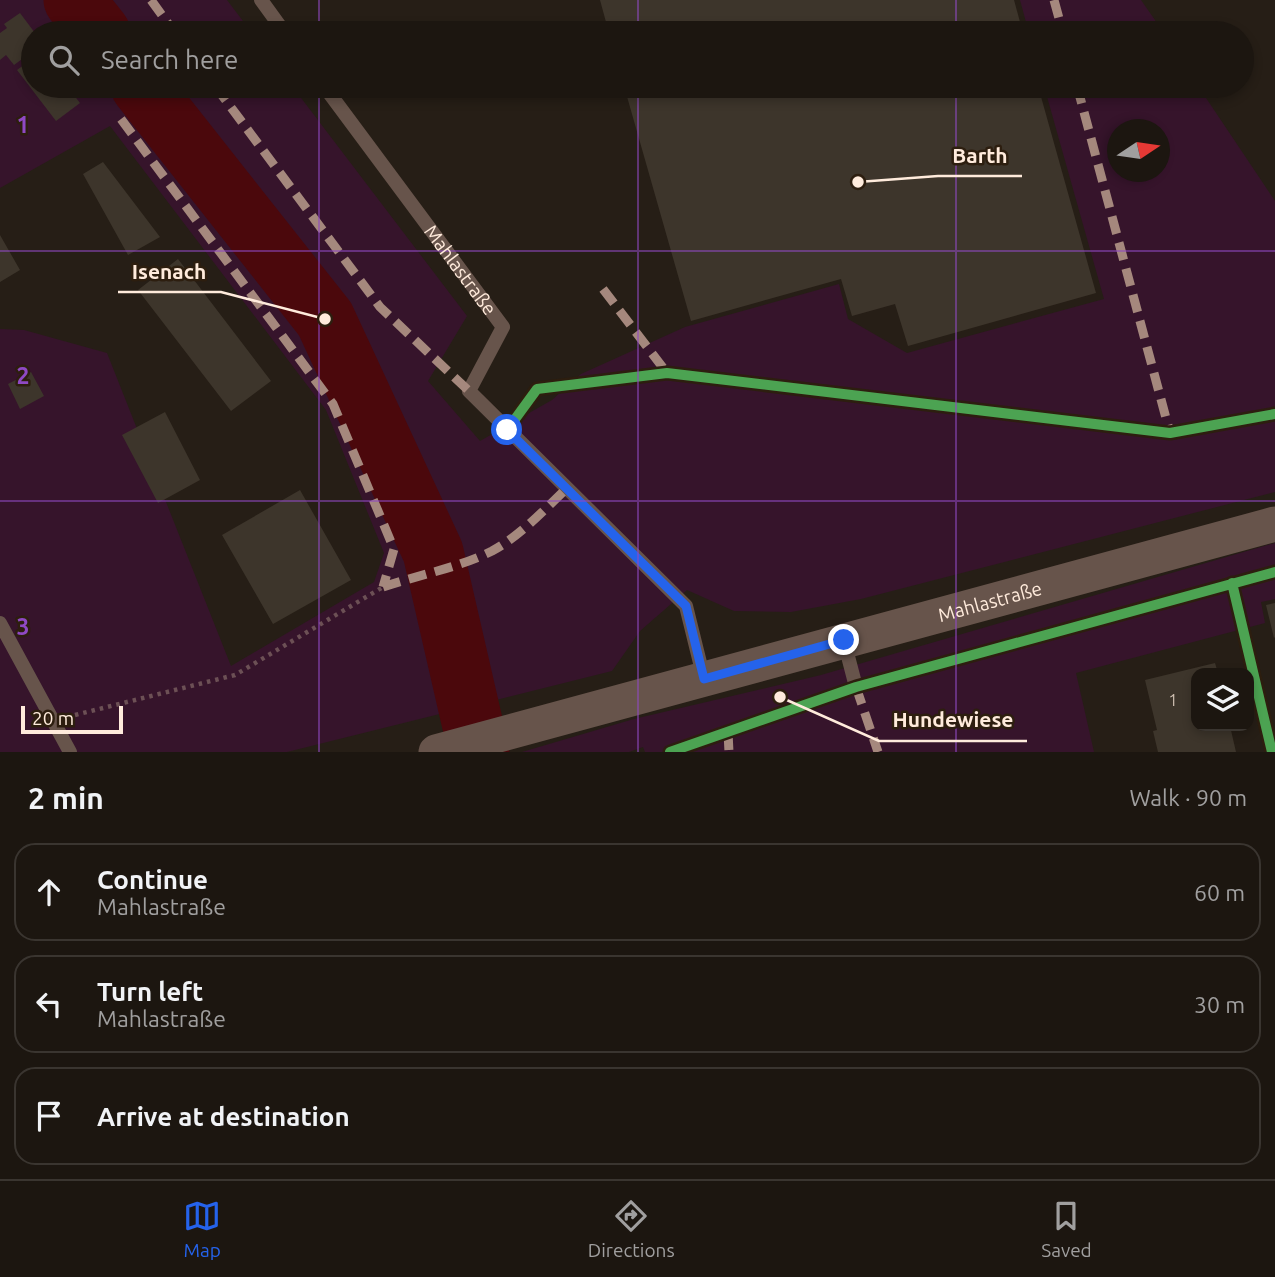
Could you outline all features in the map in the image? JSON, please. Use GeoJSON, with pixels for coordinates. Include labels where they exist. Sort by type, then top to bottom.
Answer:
{"type":"FeatureCollection","features":[{"type":"Feature","properties":{"kind":"street","name":"Mahlastraße"},"geometry":{"type":"LineString","coordinates":[[440,751],[1275,524]]}},
{"type":"Feature","properties":{"kind":"lane"},"geometry":{"type":"LineString","coordinates":[[261,0],[276,21]]}},
{"type":"Feature","properties":{"kind":"lane","name":"Mahlastraße"},"geometry":{"type":"LineString","coordinates":[[333,98],[503,327],[469,391],[686,606],[704,679]]}},
{"type":"Feature","properties":{"kind":"lane"},"geometry":{"type":"LineString","coordinates":[[0,623],[70,752]]}},
{"type":"Feature","properties":{"kind":"lane"},"geometry":{"type":"LineString","coordinates":[[844,640],[856,687]]}},
{"type":"Feature","properties":{"kind":"path"},"geometry":{"type":"LineString","coordinates":[[54,721],[235,675],[383,587]]}},
{"type":"Feature","properties":{"kind":"shaded area"},"geometry":{"type":"Polygon","coordinates":[[[0,0],[227,0],[243,21],[21,21],[21,98],[301,98],[467,316],[428,381],[480,441],[552,400],[581,374],[685,327],[839,284],[848,319],[907,353],[1104,299],[1047,98],[1206,98],[1275,201],[1275,492],[861,599],[791,612],[734,611],[687,590],[640,631],[612,671],[287,752],[0,752],[0,329],[24,330],[107,353],[231,666],[374,582],[384,553],[326,410],[110,126],[0,188],[0,0]]]}},
{"type":"Feature","properties":{"kind":"shaded area"},"geometry":{"type":"Polygon","coordinates":[[[1020,0],[1141,0],[1156,21],[1026,21],[1020,0]]]}},
{"type":"Feature","properties":{"kind":"shaded area"},"geometry":{"type":"Polygon","coordinates":[[[1275,543],[1275,599],[1261,602],[1265,623],[1076,673],[1094,752],[645,752],[643,747],[629,752],[522,752],[634,719],[821,675],[1275,543]]]}},
{"type":"Feature","properties":{"kind":"building"},"geometry":{"type":"Polygon","coordinates":[[[600,0],[1014,0],[1020,21],[606,21],[600,0]]]}},
{"type":"Feature","properties":{"kind":"building"},"geometry":{"type":"Polygon","coordinates":[[[20,13],[26,21],[21,21],[21,60],[14,65],[6,55],[0,60],[0,33],[7,28],[4,24],[20,13]]]}},
{"type":"Feature","properties":{"kind":"building"},"geometry":{"type":"Polygon","coordinates":[[[38,98],[76,98],[80,103],[56,121],[38,98]]]}},
{"type":"Feature","properties":{"kind":"building"},"geometry":{"type":"Polygon","coordinates":[[[627,98],[1041,98],[1096,293],[908,346],[895,304],[852,316],[841,279],[691,321],[627,98]]]}},
{"type":"Feature","properties":{"kind":"building"},"geometry":{"type":"Polygon","coordinates":[[[103,162],[160,237],[128,255],[83,174],[103,162]]]}},
{"type":"Feature","properties":{"kind":"building"},"geometry":{"type":"Polygon","coordinates":[[[0,235],[20,270],[0,282],[0,235]]]}},
{"type":"Feature","properties":{"kind":"building"},"geometry":{"type":"Polygon","coordinates":[[[178,259],[271,381],[231,411],[138,290],[178,259]]]}},
{"type":"Feature","properties":{"kind":"building"},"geometry":{"type":"Polygon","coordinates":[[[31,372],[44,396],[20,409],[8,384],[31,372]]]}},
{"type":"Feature","properties":{"kind":"building"},"geometry":{"type":"Polygon","coordinates":[[[165,412],[200,480],[158,503],[122,435],[165,412]]]}},
{"type":"Feature","properties":{"kind":"building"},"geometry":{"type":"Polygon","coordinates":[[[300,490],[351,580],[273,624],[222,535],[300,490]]]}},
{"type":"Feature","properties":{"kind":"building"},"geometry":{"type":"Polygon","coordinates":[[[1275,603],[1275,637],[1274,638],[1266,605],[1275,603]]]}},
{"type":"Feature","properties":{"kind":"building"},"geometry":{"type":"Polygon","coordinates":[[[1215,663],[1216,668],[1194,668],[1215,663]]]}},
{"type":"Feature","properties":{"kind":"building"},"geometry":{"type":"Polygon","coordinates":[[[1191,669],[1191,731],[1231,731],[1236,752],[1158,752],[1153,731],[1157,730],[1145,680],[1191,669]]]}},
{"type":"Feature","properties":{"kind":"waterway"},"geometry":{"type":"LineString","coordinates":[[74,0],[91,21]]}},
{"type":"Feature","properties":{"kind":"waterway"},"geometry":{"type":"LineString","coordinates":[[150,98],[325,319],[433,552],[479,752]]}},
{"type":"Feature","properties":{"kind":"marked path"},"geometry":{"type":"LineString","coordinates":[[151,0],[166,21]]}},
{"type":"Feature","properties":{"kind":"marked path"},"geometry":{"type":"LineString","coordinates":[[1054,0],[1060,21]]}},
{"type":"Feature","properties":{"kind":"marked path"},"geometry":{"type":"LineString","coordinates":[[224,98],[380,307],[469,391]]}},
{"type":"Feature","properties":{"kind":"marked path"},"geometry":{"type":"LineString","coordinates":[[1080,98],[1170,433]]}},
{"type":"Feature","properties":{"kind":"marked path"},"geometry":{"type":"LineString","coordinates":[[121,119],[333,404],[394,549],[383,587]]}},
{"type":"Feature","properties":{"kind":"marked path"},"geometry":{"type":"LineString","coordinates":[[603,289],[667,373]]}},
{"type":"Feature","properties":{"kind":"marked path"},"geometry":{"type":"LineString","coordinates":[[383,587],[452,567],[492,551],[522,530],[567,488]]}},
{"type":"Feature","properties":{"kind":"marked path"},"geometry":{"type":"LineString","coordinates":[[856,687],[878,752]]}},
{"type":"Feature","properties":{"kind":"marked path"},"geometry":{"type":"LineString","coordinates":[[728,732],[729,752]]}},
{"type":"Feature","properties":{"kind":"cycle path"},"geometry":{"type":"LineString","coordinates":[[507,430],[537,389],[667,373],[1170,433],[1275,414]]}},
{"type":"Feature","properties":{"kind":"cycle path"},"geometry":{"type":"LineString","coordinates":[[670,752],[856,687],[1275,572]]}},
{"type":"Feature","properties":{"kind":"cycle path"},"geometry":{"type":"LineString","coordinates":[[1232,583],[1272,752]]}},
{"type":"Feature","properties":{"kind":"place","name":"Barth"},"geometry":{"type":"Point","coordinates":[858,182]}},
{"type":"Feature","properties":{"kind":"place","name":"Isenach"},"geometry":{"type":"Point","coordinates":[325,319]}},
{"type":"Feature","properties":{"kind":"place","name":"Hundewiese"},"geometry":{"type":"Point","coordinates":[780,697]}},
{"type":"Feature","properties":{"kind":"route"},"geometry":{"type":"LineString","coordinates":[[507,430],[686,606],[704,679],[844,640]]}}]}
